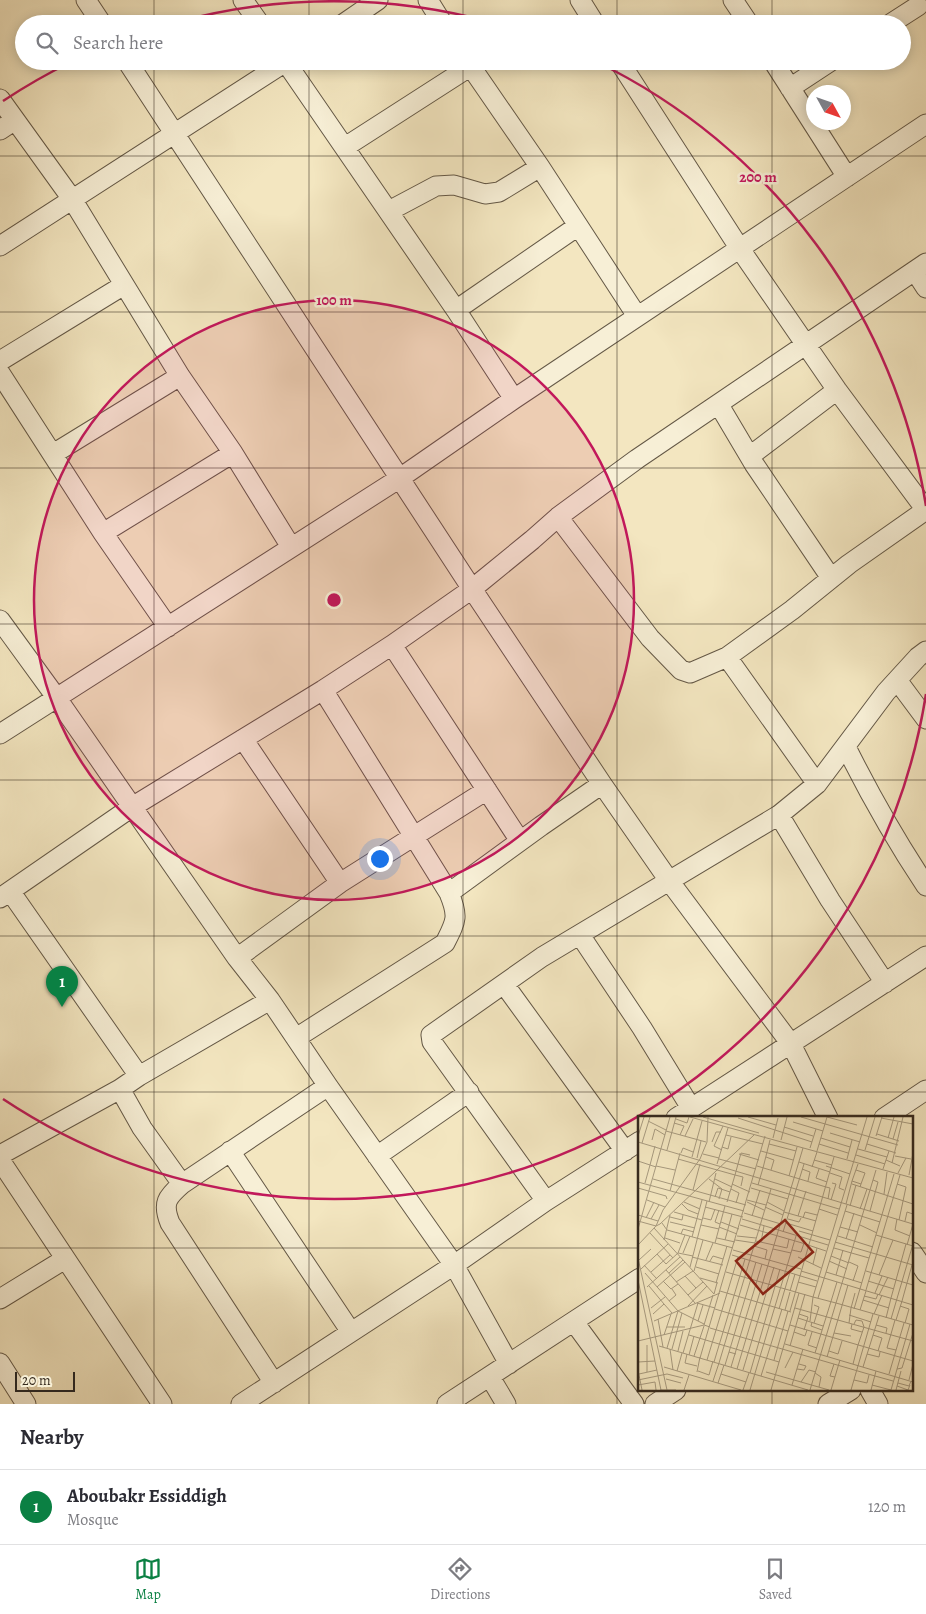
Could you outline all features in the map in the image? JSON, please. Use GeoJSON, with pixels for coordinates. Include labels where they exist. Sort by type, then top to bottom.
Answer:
{"type":"FeatureCollection","features":[{"type":"Feature","properties":{"kind":"street"},"geometry":{"type":"LineString","coordinates":[[86,0],[96,15]]}},
{"type":"Feature","properties":{"kind":"street"},"geometry":{"type":"LineString","coordinates":[[243,0],[254,15]]}},
{"type":"Feature","properties":{"kind":"street"},"geometry":{"type":"LineString","coordinates":[[356,15],[378,0]]}},
{"type":"Feature","properties":{"kind":"street"},"geometry":{"type":"LineString","coordinates":[[428,0],[437,15]]}},
{"type":"Feature","properties":{"kind":"street"},"geometry":{"type":"LineString","coordinates":[[580,0],[589,15]]}},
{"type":"Feature","properties":{"kind":"street"},"geometry":{"type":"LineString","coordinates":[[737,1],[744,15]]}},
{"type":"Feature","properties":{"kind":"street"},"geometry":{"type":"LineString","coordinates":[[906,15],[919,8]]}},
{"type":"Feature","properties":{"kind":"street"},"geometry":{"type":"LineString","coordinates":[[133,70],[472,589],[602,784],[670,882],[791,1044],[827,1116]]}},
{"type":"Feature","properties":{"kind":"street"},"geometry":{"type":"LineString","coordinates":[[0,246],[273,70]]}},
{"type":"Feature","properties":{"kind":"street"},"geometry":{"type":"LineString","coordinates":[[292,70],[456,310],[514,399]]}},
{"type":"Feature","properties":{"kind":"street"},"geometry":{"type":"LineString","coordinates":[[345,147],[460,70]]}},
{"type":"Feature","properties":{"kind":"street"},"geometry":{"type":"LineString","coordinates":[[473,70],[540,167],[637,316]]}},
{"type":"Feature","properties":{"kind":"street"},"geometry":{"type":"LineString","coordinates":[[558,517],[650,638],[681,670],[690,673],[727,657],[792,610],[831,578],[926,510],[837,390],[740,249],[625,70]]}},
{"type":"Feature","properties":{"kind":"street"},"geometry":{"type":"LineString","coordinates":[[779,70],[847,177]]}},
{"type":"Feature","properties":{"kind":"street"},"geometry":{"type":"LineString","coordinates":[[790,88],[817,70]]}},
{"type":"Feature","properties":{"kind":"street"},"geometry":{"type":"LineString","coordinates":[[0,99],[7,125],[72,199],[180,376],[233,453],[291,547]]}},
{"type":"Feature","properties":{"kind":"street"},"geometry":{"type":"LineString","coordinates":[[0,734],[400,478],[637,316],[926,124]]}},
{"type":"Feature","properties":{"kind":"street"},"geometry":{"type":"LineString","coordinates":[[389,211],[436,186],[454,185],[485,194],[499,192],[540,167]]}},
{"type":"Feature","properties":{"kind":"street"},"geometry":{"type":"LineString","coordinates":[[456,310],[578,226]]}},
{"type":"Feature","properties":{"kind":"street"},"geometry":{"type":"LineString","coordinates":[[139,1076],[5,894],[132,807],[323,690],[392,645],[472,589],[558,517],[637,459],[920,267],[926,288]]}},
{"type":"Feature","properties":{"kind":"street"},"geometry":{"type":"LineString","coordinates":[[0,362],[124,285]]}},
{"type":"Feature","properties":{"kind":"street"},"geometry":{"type":"LineString","coordinates":[[0,373],[104,533],[168,627]]}},
{"type":"Feature","properties":{"kind":"street"},"geometry":{"type":"LineString","coordinates":[[53,454],[180,376]]}},
{"type":"Feature","properties":{"kind":"street"},"geometry":{"type":"LineString","coordinates":[[750,456],[837,390]]}},
{"type":"Feature","properties":{"kind":"street"},"geometry":{"type":"LineString","coordinates":[[719,405],[750,456],[831,578]]}},
{"type":"Feature","properties":{"kind":"street"},"geometry":{"type":"LineString","coordinates":[[104,533],[233,453]]}},
{"type":"Feature","properties":{"kind":"street"},"geometry":{"type":"LineString","coordinates":[[0,620],[56,697],[237,958],[270,1000],[454,1265],[509,1364]]}},
{"type":"Feature","properties":{"kind":"street"},"geometry":{"type":"LineString","coordinates":[[392,645],[520,841]]}},
{"type":"Feature","properties":{"kind":"street"},"geometry":{"type":"LineString","coordinates":[[546,1201],[432,1042],[430,1035],[542,957],[779,815],[817,784],[886,692],[926,651]]}},
{"type":"Feature","properties":{"kind":"street"},"geometry":{"type":"LineString","coordinates":[[727,657],[817,784]]}},
{"type":"Feature","properties":{"kind":"street"},"geometry":{"type":"LineString","coordinates":[[897,680],[926,718]]}},
{"type":"Feature","properties":{"kind":"street"},"geometry":{"type":"LineString","coordinates":[[296,1038],[445,943],[453,926],[456,910],[449,893],[323,690]]}},
{"type":"Feature","properties":{"kind":"street"},"geometry":{"type":"LineString","coordinates":[[243,739],[340,883]]}},
{"type":"Feature","properties":{"kind":"street"},"geometry":{"type":"LineString","coordinates":[[846,747],[870,795],[900,847],[926,886]]}},
{"type":"Feature","properties":{"kind":"street"},"geometry":{"type":"LineString","coordinates":[[449,893],[602,784]]}},
{"type":"Feature","properties":{"kind":"street"},"geometry":{"type":"LineString","coordinates":[[237,958],[340,883],[487,790]]}},
{"type":"Feature","properties":{"kind":"street"},"geometry":{"type":"LineString","coordinates":[[779,815],[830,900],[885,983]]}},
{"type":"Feature","properties":{"kind":"street"},"geometry":{"type":"LineString","coordinates":[[580,935],[642,1028],[684,1113],[926,956]]}},
{"type":"Feature","properties":{"kind":"street"},"geometry":{"type":"LineString","coordinates":[[241,1404],[632,1146],[504,984]]}},
{"type":"Feature","properties":{"kind":"street"},"geometry":{"type":"LineString","coordinates":[[0,1156],[120,1090],[139,1076],[270,1000]]}},
{"type":"Feature","properties":{"kind":"street"},"geometry":{"type":"LineString","coordinates":[[274,1383],[170,1223],[165,1211],[169,1196],[182,1184],[328,1086]]}},
{"type":"Feature","properties":{"kind":"street"},"geometry":{"type":"LineString","coordinates":[[120,1090],[142,1128],[182,1184]]}},
{"type":"Feature","properties":{"kind":"street"},"geometry":{"type":"LineString","coordinates":[[887,1116],[926,1090]]}},
{"type":"Feature","properties":{"kind":"street"},"geometry":{"type":"LineString","coordinates":[[377,1156],[469,1092]]}},
{"type":"Feature","properties":{"kind":"street"},"geometry":{"type":"LineString","coordinates":[[230,1151],[351,1332]]}},
{"type":"Feature","properties":{"kind":"street"},"geometry":{"type":"LineString","coordinates":[[0,1160],[162,1404]]}},
{"type":"Feature","properties":{"kind":"street"},"geometry":{"type":"LineString","coordinates":[[0,1299],[65,1259]]}},
{"type":"Feature","properties":{"kind":"street"},"geometry":{"type":"LineString","coordinates":[[446,1404],[638,1279]]}},
{"type":"Feature","properties":{"kind":"street"},"geometry":{"type":"LineString","coordinates":[[574,1322],[634,1404]]}},
{"type":"Feature","properties":{"kind":"street"},"geometry":{"type":"LineString","coordinates":[[0,1362],[26,1404]]}},
{"type":"Feature","properties":{"kind":"street"},"geometry":{"type":"LineString","coordinates":[[490,1377],[506,1404]]}},
{"type":"Feature","properties":{"kind":"street"},"geometry":{"type":"LineString","coordinates":[[654,1404],[673,1392]]}},
{"type":"Feature","properties":{"kind":"street"},"geometry":{"type":"LineString","coordinates":[[828,1404],[849,1392]]}},
{"type":"Feature","properties":{"kind":"street"},"geometry":{"type":"LineString","coordinates":[[871,1392],[878,1404]]}},
{"type":"Feature","properties":{"kind":"place","name":"Aboubakr Essiddigh"},"geometry":{"type":"Point","coordinates":[62,1007]}}]}
